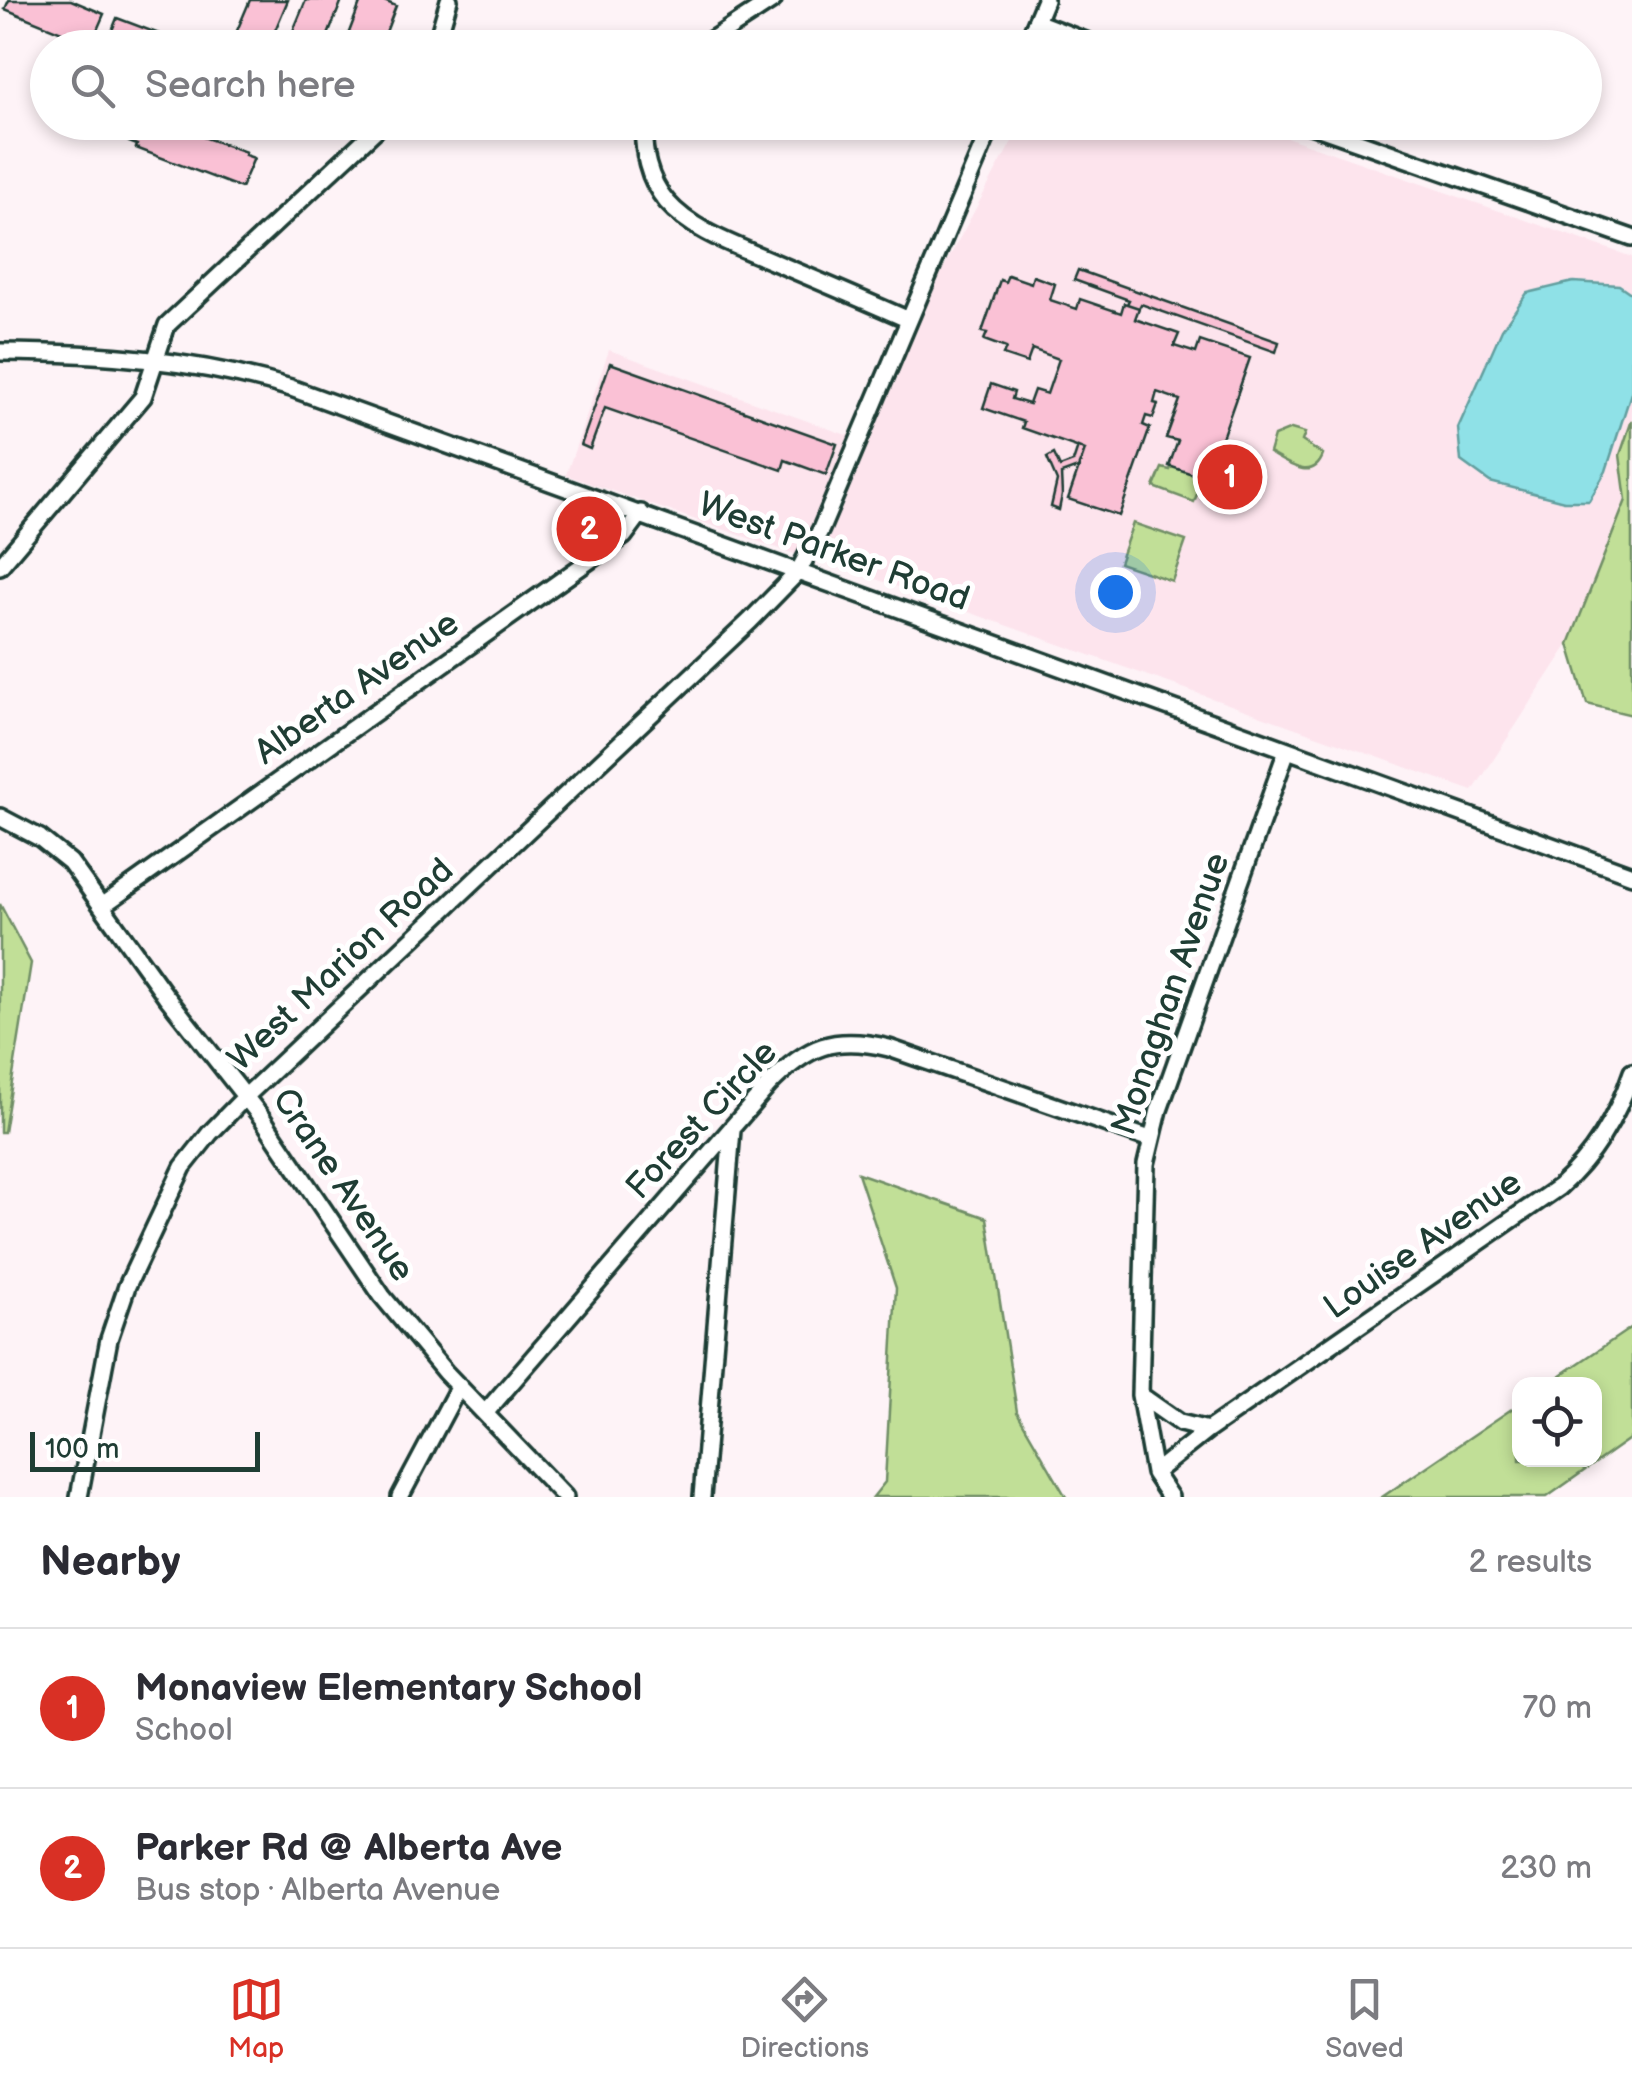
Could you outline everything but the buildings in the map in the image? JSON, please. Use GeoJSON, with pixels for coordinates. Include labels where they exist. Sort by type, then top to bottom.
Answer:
{"type":"FeatureCollection","features":[{"type":"Feature","properties":{"kind":"street"},"geometry":{"type":"LineString","coordinates":[[440,30],[449,0]]}},
{"type":"Feature","properties":{"kind":"street"},"geometry":{"type":"LineString","coordinates":[[726,30],[773,0]]}},
{"type":"Feature","properties":{"kind":"street"},"geometry":{"type":"LineString","coordinates":[[1033,30],[1045,0]]}},
{"type":"Feature","properties":{"kind":"street"},"geometry":{"type":"LineString","coordinates":[[1036,22],[1057,30]]}},
{"type":"Feature","properties":{"kind":"street"},"geometry":{"type":"LineString","coordinates":[[0,566],[143,397],[167,326],[364,140]]}},
{"type":"Feature","properties":{"kind":"street"},"geometry":{"type":"LineString","coordinates":[[643,140],[650,174],[658,190],[678,212],[727,241],[909,320]]}},
{"type":"Feature","properties":{"kind":"street","name":"West Marion Road"},"geometry":{"type":"LineString","coordinates":[[79,1497],[109,1339],[126,1286],[183,1168],[210,1132],[246,1096],[798,572],[821,530],[985,140]]}},
{"type":"Feature","properties":{"kind":"street"},"geometry":{"type":"LineString","coordinates":[[1353,140],[1632,238]]}},
{"type":"Feature","properties":{"kind":"street","name":"West Parker Road"},"geometry":{"type":"LineString","coordinates":[[0,352],[156,359],[203,365],[291,388],[1632,875]]}},
{"type":"Feature","properties":{"kind":"street","name":"Alberta Avenue"},"geometry":{"type":"LineString","coordinates":[[102,906],[624,536],[641,513]]}},
{"type":"Feature","properties":{"kind":"street","name":"Monaghan Avenue"},"geometry":{"type":"LineString","coordinates":[[1170,1497],[1154,1472],[1140,1394],[1146,1164],[1150,1139],[1287,750]]}},
{"type":"Feature","properties":{"kind":"street","name":"Crane Avenue"},"geometry":{"type":"LineString","coordinates":[[0,817],[56,849],[246,1096],[417,1341],[565,1497]]}},
{"type":"Feature","properties":{"kind":"street","name":"Forest Circle"},"geometry":{"type":"LineString","coordinates":[[486,1412],[768,1086],[799,1057],[818,1047],[849,1042],[888,1048],[1150,1139]]}},
{"type":"Feature","properties":{"kind":"street","name":"Louise Avenue"},"geometry":{"type":"LineString","coordinates":[[1154,1472],[1208,1430],[1559,1188],[1604,1136],[1632,1072]]}},
{"type":"Feature","properties":{"kind":"street"},"geometry":{"type":"LineString","coordinates":[[702,1497],[732,1130]]}},
{"type":"Feature","properties":{"kind":"street"},"geometry":{"type":"LineString","coordinates":[[400,1497],[459,1386]]}},
{"type":"Feature","properties":{"kind":"street"},"geometry":{"type":"LineString","coordinates":[[1140,1394],[1180,1422],[1208,1430]]}},
{"type":"Feature","properties":{"kind":"shaded area"},"geometry":{"type":"Polygon","coordinates":[[[1013,140],[1295,140],[1632,257],[1632,420],[1620,455],[1626,499],[1569,644],[1473,791],[825,561],[806,558],[566,475],[609,350],[852,437],[1013,140]]]}},
{"type":"Feature","properties":{"kind":"green space"},"geometry":{"type":"Polygon","coordinates":[[[1632,420],[1632,715],[1587,704],[1569,644],[1626,500],[1620,455],[1632,420]]]}},
{"type":"Feature","properties":{"kind":"green space"},"geometry":{"type":"Polygon","coordinates":[[[1291,429],[1305,433],[1302,441],[1323,455],[1313,468],[1299,468],[1269,453],[1274,436],[1291,429]]]}},
{"type":"Feature","properties":{"kind":"green space"},"geometry":{"type":"Polygon","coordinates":[[[1172,466],[1202,481],[1194,502],[1154,487],[1162,468],[1170,470],[1172,466]]]}},
{"type":"Feature","properties":{"kind":"green space"},"geometry":{"type":"Polygon","coordinates":[[[1133,523],[1186,541],[1172,581],[1119,563],[1133,523]]]}},
{"type":"Feature","properties":{"kind":"green space"},"geometry":{"type":"Polygon","coordinates":[[[0,904],[31,963],[4,1132],[0,1132],[0,904]]]}},
{"type":"Feature","properties":{"kind":"green space"},"geometry":{"type":"Polygon","coordinates":[[[858,1173],[987,1218],[1017,1412],[1066,1497],[873,1497],[885,1482],[896,1288],[858,1173]]]}},
{"type":"Feature","properties":{"kind":"green space"},"geometry":{"type":"Polygon","coordinates":[[[1632,1327],[1632,1437],[1602,1458],[1602,1377],[1558,1377],[1632,1327]]]}},
{"type":"Feature","properties":{"kind":"green space"},"geometry":{"type":"Polygon","coordinates":[[[1512,1409],[1512,1467],[1590,1467],[1547,1497],[1382,1497],[1512,1409]]]}},
{"type":"Feature","properties":{"kind":"water"},"geometry":{"type":"Polygon","coordinates":[[[1573,282],[1619,285],[1632,294],[1632,390],[1606,471],[1589,501],[1564,501],[1490,482],[1461,461],[1458,428],[1502,329],[1527,293],[1573,282]]]}},
{"type":"Feature","properties":{"kind":"place","name":"Monaview Elementary School"},"geometry":{"type":"Point","coordinates":[1230,477]}},
{"type":"Feature","properties":{"kind":"place","name":"Parker Rd @ Alberta Ave"},"geometry":{"type":"Point","coordinates":[589,529]}}]}
